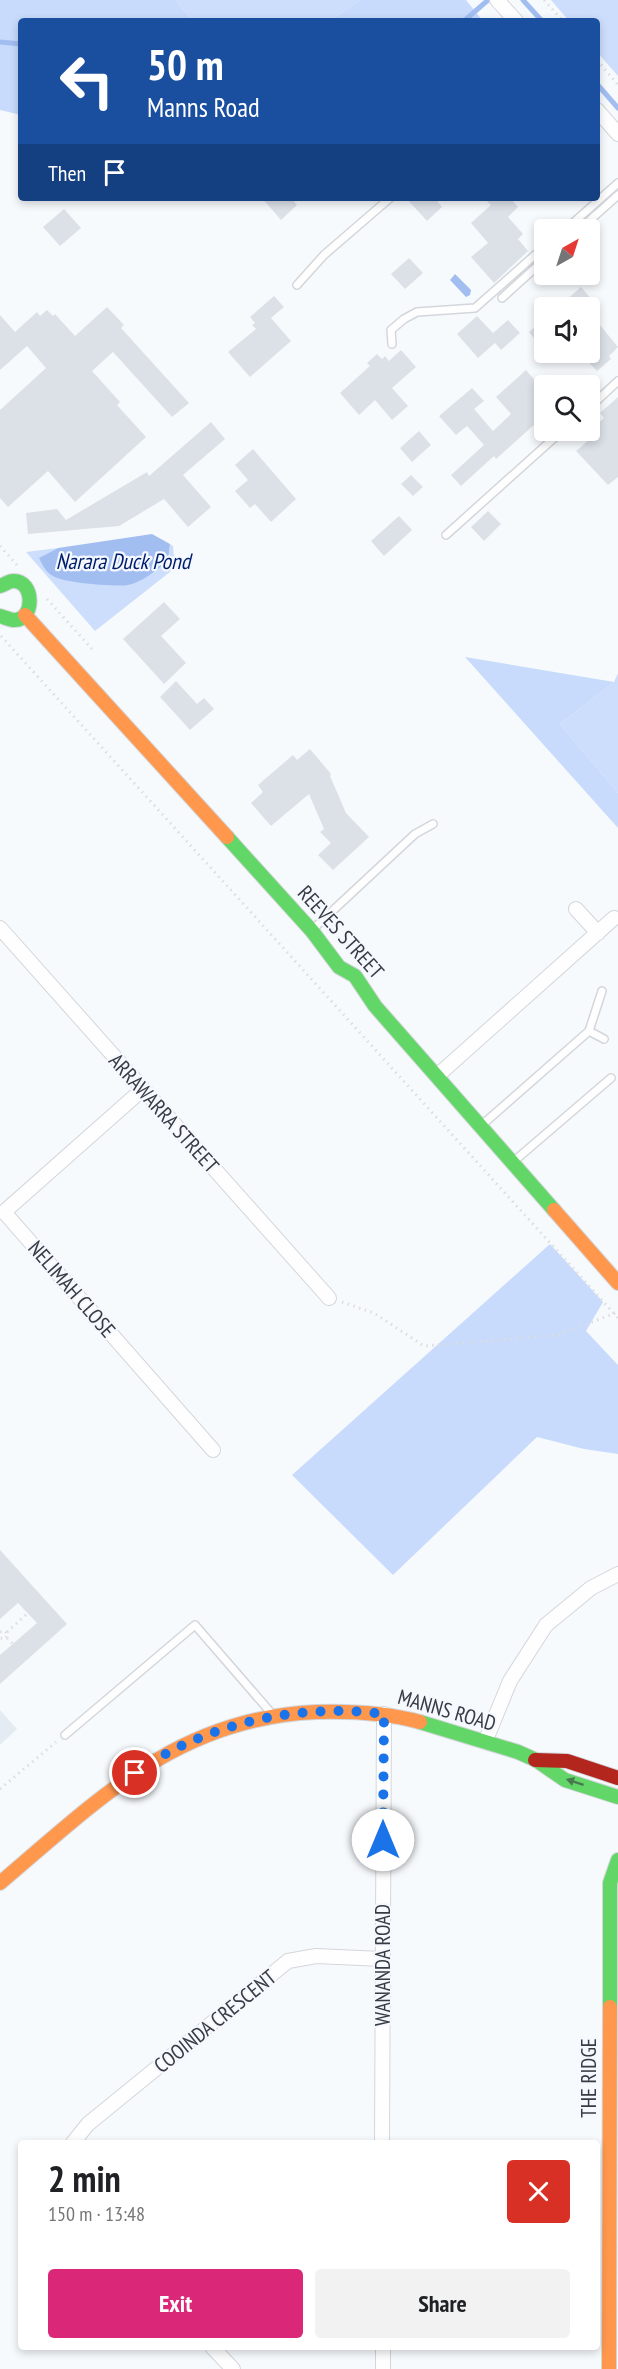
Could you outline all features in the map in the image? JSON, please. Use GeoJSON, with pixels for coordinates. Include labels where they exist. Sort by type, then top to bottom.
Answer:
{"type":"FeatureCollection","features":[{"type":"Feature","properties":{"kind":"street"},"geometry":{"type":"LineString","coordinates":[[500,4],[513,18]]}},
{"type":"Feature","properties":{"kind":"street"},"geometry":{"type":"LineString","coordinates":[[600,113],[618,134]]}},
{"type":"Feature","properties":{"kind":"street"},"geometry":{"type":"LineString","coordinates":[[0,616],[13,620],[25,615],[31,604],[30,592],[20,583],[14,581],[1,584]]}},
{"type":"Feature","properties":{"kind":"street","name":"REEVES STREET"},"geometry":{"type":"LineString","coordinates":[[25,615],[312,931],[328,955],[339,967],[355,976],[375,1006],[618,1283]]}},
{"type":"Feature","properties":{"kind":"street"},"geometry":{"type":"LineString","coordinates":[[576,909],[598,933]]}},
{"type":"Feature","properties":{"kind":"street"},"geometry":{"type":"LineString","coordinates":[[437,1076],[614,918]]}},
{"type":"Feature","properties":{"kind":"street","name":"ARRAWARRA STREET"},"geometry":{"type":"LineString","coordinates":[[0,928],[329,1298]]}},
{"type":"Feature","properties":{"kind":"street","name":"NELIMAH CLOSE"},"geometry":{"type":"LineString","coordinates":[[143,1089],[4,1212],[213,1450]]}},
{"type":"Feature","properties":{"kind":"street"},"geometry":{"type":"LineString","coordinates":[[485,1742],[510,1681],[546,1625],[591,1588],[618,1574]]}},
{"type":"Feature","properties":{"kind":"street","name":"MANNS ROAD"},"geometry":{"type":"LineString","coordinates":[[0,1883],[145,1766],[201,1737],[273,1716],[343,1710],[384,1714],[422,1722],[536,1760],[567,1761],[618,1778]]}},
{"type":"Feature","properties":{"kind":"street","name":"WANANDA ROAD"},"geometry":{"type":"LineString","coordinates":[[382,2140],[384,1714]]}},
{"type":"Feature","properties":{"kind":"street","name":"MANNS ROAD"},"geometry":{"type":"LineString","coordinates":[[536,1760],[558,1777],[618,1797]]}},
{"type":"Feature","properties":{"kind":"street","name":"THE RIDGE"},"geometry":{"type":"LineString","coordinates":[[609,2369],[613,2056],[610,1883],[618,1860]]}},
{"type":"Feature","properties":{"kind":"street","name":"COOINDA CRESCENT"},"geometry":{"type":"LineString","coordinates":[[75,2140],[88,2124],[288,1961],[316,1956],[382,1959]]}},
{"type":"Feature","properties":{"kind":"street"},"geometry":{"type":"LineString","coordinates":[[215,2350],[233,2369]]}},
{"type":"Feature","properties":{"kind":"street"},"geometry":{"type":"LineString","coordinates":[[382,2350],[383,2369]]}},
{"type":"Feature","properties":{"kind":"lane"},"geometry":{"type":"LineString","coordinates":[[600,199],[618,183]]}},
{"type":"Feature","properties":{"kind":"lane"},"geometry":{"type":"LineString","coordinates":[[591,219],[618,195]]}},
{"type":"Feature","properties":{"kind":"lane"},"geometry":{"type":"LineString","coordinates":[[297,285],[324,255],[387,201]]}},
{"type":"Feature","properties":{"kind":"lane"},"geometry":{"type":"LineString","coordinates":[[577,219],[598,201]]}},
{"type":"Feature","properties":{"kind":"lane"},"geometry":{"type":"LineString","coordinates":[[392,344],[391,330],[404,320],[417,312],[475,308],[534,256]]}},
{"type":"Feature","properties":{"kind":"lane"},"geometry":{"type":"LineString","coordinates":[[502,298],[534,269]]}},
{"type":"Feature","properties":{"kind":"lane"},"geometry":{"type":"LineString","coordinates":[[600,398],[618,381]]}},
{"type":"Feature","properties":{"kind":"lane"},"geometry":{"type":"LineString","coordinates":[[446,535],[551,441]]}},
{"type":"Feature","properties":{"kind":"lane"},"geometry":{"type":"LineString","coordinates":[[312,931],[416,834],[433,824]]}},
{"type":"Feature","properties":{"kind":"lane"},"geometry":{"type":"LineString","coordinates":[[481,1126],[589,1031],[602,991]]}},
{"type":"Feature","properties":{"kind":"lane"},"geometry":{"type":"LineString","coordinates":[[589,1031],[604,1039]]}},
{"type":"Feature","properties":{"kind":"lane"},"geometry":{"type":"LineString","coordinates":[[513,1162],[611,1078]]}},
{"type":"Feature","properties":{"kind":"lane"},"geometry":{"type":"LineString","coordinates":[[65,1735],[195,1625],[273,1716]]}},
{"type":"Feature","properties":{"kind":"path"},"geometry":{"type":"LineString","coordinates":[[544,0],[560,18]]}},
{"type":"Feature","properties":{"kind":"path"},"geometry":{"type":"LineString","coordinates":[[600,64],[618,85]]}},
{"type":"Feature","properties":{"kind":"path"},"geometry":{"type":"LineString","coordinates":[[0,635],[616,1313],[618,1318]]}},
{"type":"Feature","properties":{"kind":"path"},"geometry":{"type":"LineString","coordinates":[[329,1298],[374,1313],[424,1346],[558,1335],[616,1313]]}},
{"type":"Feature","properties":{"kind":"path"},"geometry":{"type":"LineString","coordinates":[[13,1644],[7,1638],[7,1632],[28,1613]]}},
{"type":"Feature","properties":{"kind":"path"},"geometry":{"type":"LineString","coordinates":[[0,1631],[7,1632]]}},
{"type":"Feature","properties":{"kind":"path"},"geometry":{"type":"LineString","coordinates":[[0,1638],[3,1640],[7,1638]]}},
{"type":"Feature","properties":{"kind":"path"},"geometry":{"type":"LineString","coordinates":[[0,1789],[65,1735]]}},
{"type":"Feature","properties":{"kind":"shaded area"},"geometry":{"type":"Polygon","coordinates":[[[0,0],[176,0],[191,18],[18,18],[18,114],[0,110],[0,0]]]}},
{"type":"Feature","properties":{"kind":"shaded area"},"geometry":{"type":"Polygon","coordinates":[[[176,0],[360,0],[334,18],[191,18],[176,0]]]}},
{"type":"Feature","properties":{"kind":"shaded area"},"geometry":{"type":"Polygon","coordinates":[[[360,0],[466,0],[481,18],[334,18],[360,0]]]}},
{"type":"Feature","properties":{"kind":"shaded area"},"geometry":{"type":"Polygon","coordinates":[[[551,0],[618,0],[618,76],[600,55],[600,18],[566,18],[551,0]]]}},
{"type":"Feature","properties":{"kind":"shaded area"},"geometry":{"type":"Polygon","coordinates":[[[170,544],[173,546],[175,568],[95,631],[26,552],[58,548],[40,558],[168,562],[170,544]]]}},
{"type":"Feature","properties":{"kind":"shaded area"},"geometry":{"type":"Polygon","coordinates":[[[465,657],[614,682],[560,724],[618,793],[618,828],[465,657]]]}},
{"type":"Feature","properties":{"kind":"shaded area"},"geometry":{"type":"Polygon","coordinates":[[[618,673],[618,793],[560,724],[614,682],[618,673]]]}},
{"type":"Feature","properties":{"kind":"shaded area"},"geometry":{"type":"Polygon","coordinates":[[[550,1244],[603,1302],[586,1331],[618,1365],[618,1454],[584,1449],[537,1437],[393,1575],[292,1475],[550,1244]]]}},
{"type":"Feature","properties":{"kind":"shaded area"},"geometry":{"type":"Polygon","coordinates":[[[0,1710],[17,1729],[0,1745],[0,1710]]]}},
{"type":"Feature","properties":{"kind":"water"},"geometry":{"type":"Polygon","coordinates":[[[455,274],[471,290],[470,295],[466,297],[450,280],[455,274]]]}},
{"type":"Feature","properties":{"kind":"water","name":"Narara Duck Pond"},"geometry":{"type":"Polygon","coordinates":[[[152,534],[170,544],[168,561],[144,578],[128,585],[67,581],[48,573],[39,558],[58,548],[152,534]]]}},
{"type":"Feature","properties":{"kind":"building"},"geometry":{"type":"Polygon","coordinates":[[[265,201],[294,201],[297,205],[281,220],[265,201]]]}},
{"type":"Feature","properties":{"kind":"building"},"geometry":{"type":"Polygon","coordinates":[[[409,201],[437,201],[442,207],[427,221],[409,201]]]}},
{"type":"Feature","properties":{"kind":"building"},"geometry":{"type":"Polygon","coordinates":[[[487,201],[513,201],[518,207],[508,217],[523,234],[518,239],[528,251],[494,283],[471,257],[488,243],[471,223],[491,205],[487,201]]]}},
{"type":"Feature","properties":{"kind":"building"},"geometry":{"type":"Polygon","coordinates":[[[64,209],[81,228],[60,246],[43,227],[64,209]]]}},
{"type":"Feature","properties":{"kind":"building"},"geometry":{"type":"Polygon","coordinates":[[[409,258],[423,273],[405,289],[391,274],[409,258]]]}},
{"type":"Feature","properties":{"kind":"building"},"geometry":{"type":"Polygon","coordinates":[[[581,287],[590,297],[570,297],[581,287]]]}},
{"type":"Feature","properties":{"kind":"building"},"geometry":{"type":"Polygon","coordinates":[[[274,296],[284,307],[271,318],[291,341],[250,377],[228,352],[256,329],[250,317],[274,296]]]}},
{"type":"Feature","properties":{"kind":"building"},"geometry":{"type":"Polygon","coordinates":[[[107,307],[124,325],[121,328],[189,403],[172,417],[113,352],[92,371],[120,402],[117,405],[146,437],[75,502],[48,471],[8,507],[0,498],[0,410],[46,368],[27,346],[0,370],[0,315],[15,332],[37,312],[40,316],[47,310],[53,316],[55,314],[75,336],[107,307]]]}},
{"type":"Feature","properties":{"kind":"building"},"geometry":{"type":"Polygon","coordinates":[[[477,316],[493,333],[508,320],[520,333],[501,350],[495,343],[478,358],[457,334],[477,316]]]}},
{"type":"Feature","properties":{"kind":"building"},"geometry":{"type":"Polygon","coordinates":[[[600,325],[618,347],[609,356],[611,359],[597,371],[589,363],[600,363],[600,325]]]}},
{"type":"Feature","properties":{"kind":"building"},"geometry":{"type":"Polygon","coordinates":[[[534,328],[534,338],[529,332],[534,328]]]}},
{"type":"Feature","properties":{"kind":"building"},"geometry":{"type":"Polygon","coordinates":[[[401,350],[416,367],[392,388],[408,406],[392,420],[375,400],[359,415],[340,393],[370,366],[367,363],[377,354],[382,359],[385,356],[389,361],[401,350]]]}},
{"type":"Feature","properties":{"kind":"building"},"geometry":{"type":"Polygon","coordinates":[[[526,370],[534,379],[534,425],[496,459],[494,456],[461,486],[451,475],[484,445],[467,426],[456,435],[439,416],[472,388],[484,401],[474,409],[493,431],[511,414],[496,397],[526,370]]]}},
{"type":"Feature","properties":{"kind":"building"},"geometry":{"type":"Polygon","coordinates":[[[618,397],[618,477],[608,485],[576,451],[587,441],[600,441],[600,422],[604,418],[600,413],[618,397]]]}},
{"type":"Feature","properties":{"kind":"building"},"geometry":{"type":"Polygon","coordinates":[[[211,422],[225,439],[183,475],[211,507],[188,527],[164,499],[119,526],[28,534],[26,513],[57,509],[66,520],[147,472],[149,476],[211,422]]]}},
{"type":"Feature","properties":{"kind":"building"},"geometry":{"type":"Polygon","coordinates":[[[419,431],[431,445],[412,462],[400,448],[419,431]]]}},
{"type":"Feature","properties":{"kind":"building"},"geometry":{"type":"Polygon","coordinates":[[[253,449],[296,499],[271,522],[255,504],[250,508],[235,491],[248,480],[235,465],[253,449]]]}},
{"type":"Feature","properties":{"kind":"building"},"geometry":{"type":"Polygon","coordinates":[[[411,475],[423,487],[413,496],[401,484],[411,475]]]}},
{"type":"Feature","properties":{"kind":"building"},"geometry":{"type":"Polygon","coordinates":[[[488,511],[501,524],[484,541],[471,527],[488,511]]]}},
{"type":"Feature","properties":{"kind":"building"},"geometry":{"type":"Polygon","coordinates":[[[399,516],[412,530],[384,556],[371,541],[399,516]]]}},
{"type":"Feature","properties":{"kind":"building"},"geometry":{"type":"Polygon","coordinates":[[[164,602],[180,619],[161,636],[186,663],[164,684],[123,639],[164,602]]]}},
{"type":"Feature","properties":{"kind":"building"},"geometry":{"type":"Polygon","coordinates":[[[176,681],[197,704],[204,698],[214,709],[190,730],[160,697],[176,681]]]}},
{"type":"Feature","properties":{"kind":"building"},"geometry":{"type":"Polygon","coordinates":[[[310,749],[331,774],[346,813],[369,837],[333,870],[318,855],[331,843],[320,832],[324,829],[309,794],[271,826],[251,803],[263,792],[258,785],[293,755],[297,760],[310,749]]]}},
{"type":"Feature","properties":{"kind":"building"},"geometry":{"type":"Polygon","coordinates":[[[0,1550],[67,1624],[0,1684],[0,1655],[37,1623],[18,1603],[0,1619],[0,1550]]]}},
{"type":"Feature","properties":{"kind":"waterway"},"geometry":{"type":"LineString","coordinates":[[467,18],[488,0]]}},
{"type":"Feature","properties":{"kind":"waterway"},"geometry":{"type":"LineString","coordinates":[[523,0],[539,18]]}},
{"type":"Feature","properties":{"kind":"waterway"},"geometry":{"type":"LineString","coordinates":[[0,42],[18,44]]}},
{"type":"Feature","properties":{"kind":"waterway"},"geometry":{"type":"LineString","coordinates":[[600,87],[618,108]]}},
{"type":"Feature","properties":{"kind":"traffic: fast"},"geometry":{"type":"LineString","coordinates":[[0,586],[11,581],[20,582],[29,593],[30,600],[29,608],[21,619],[12,620],[0,616]]}},
{"type":"Feature","properties":{"kind":"traffic: fast"},"geometry":{"type":"LineString","coordinates":[[227,837],[312,931],[339,967],[355,976],[375,1006],[554,1210]]}},
{"type":"Feature","properties":{"kind":"traffic: fast"},"geometry":{"type":"LineString","coordinates":[[420,1722],[518,1752],[536,1760],[565,1780],[618,1797]]}},
{"type":"Feature","properties":{"kind":"traffic: fast"},"geometry":{"type":"LineString","coordinates":[[610,2007],[610,1883],[618,1860]]}},
{"type":"Feature","properties":{"kind":"traffic: slow"},"geometry":{"type":"LineString","coordinates":[[25,615],[227,837]]}},
{"type":"Feature","properties":{"kind":"traffic: slow"},"geometry":{"type":"LineString","coordinates":[[554,1210],[618,1283]]}},
{"type":"Feature","properties":{"kind":"traffic: slow"},"geometry":{"type":"LineString","coordinates":[[0,1883],[72,1822],[143,1768],[181,1747],[222,1729],[267,1718],[316,1712],[369,1713],[420,1722]]}},
{"type":"Feature","properties":{"kind":"traffic: slow"},"geometry":{"type":"LineString","coordinates":[[609,2369],[610,2007]]}},
{"type":"Feature","properties":{"kind":"traffic: jam"},"geometry":{"type":"LineString","coordinates":[[535,1760],[567,1761],[618,1778]]}},
{"type":"Feature","properties":{"kind":"route"},"geometry":{"type":"LineString","coordinates":[[135,1773],[201,1737],[246,1722],[300,1712],[343,1710],[384,1714],[383,1840]]}}]}
